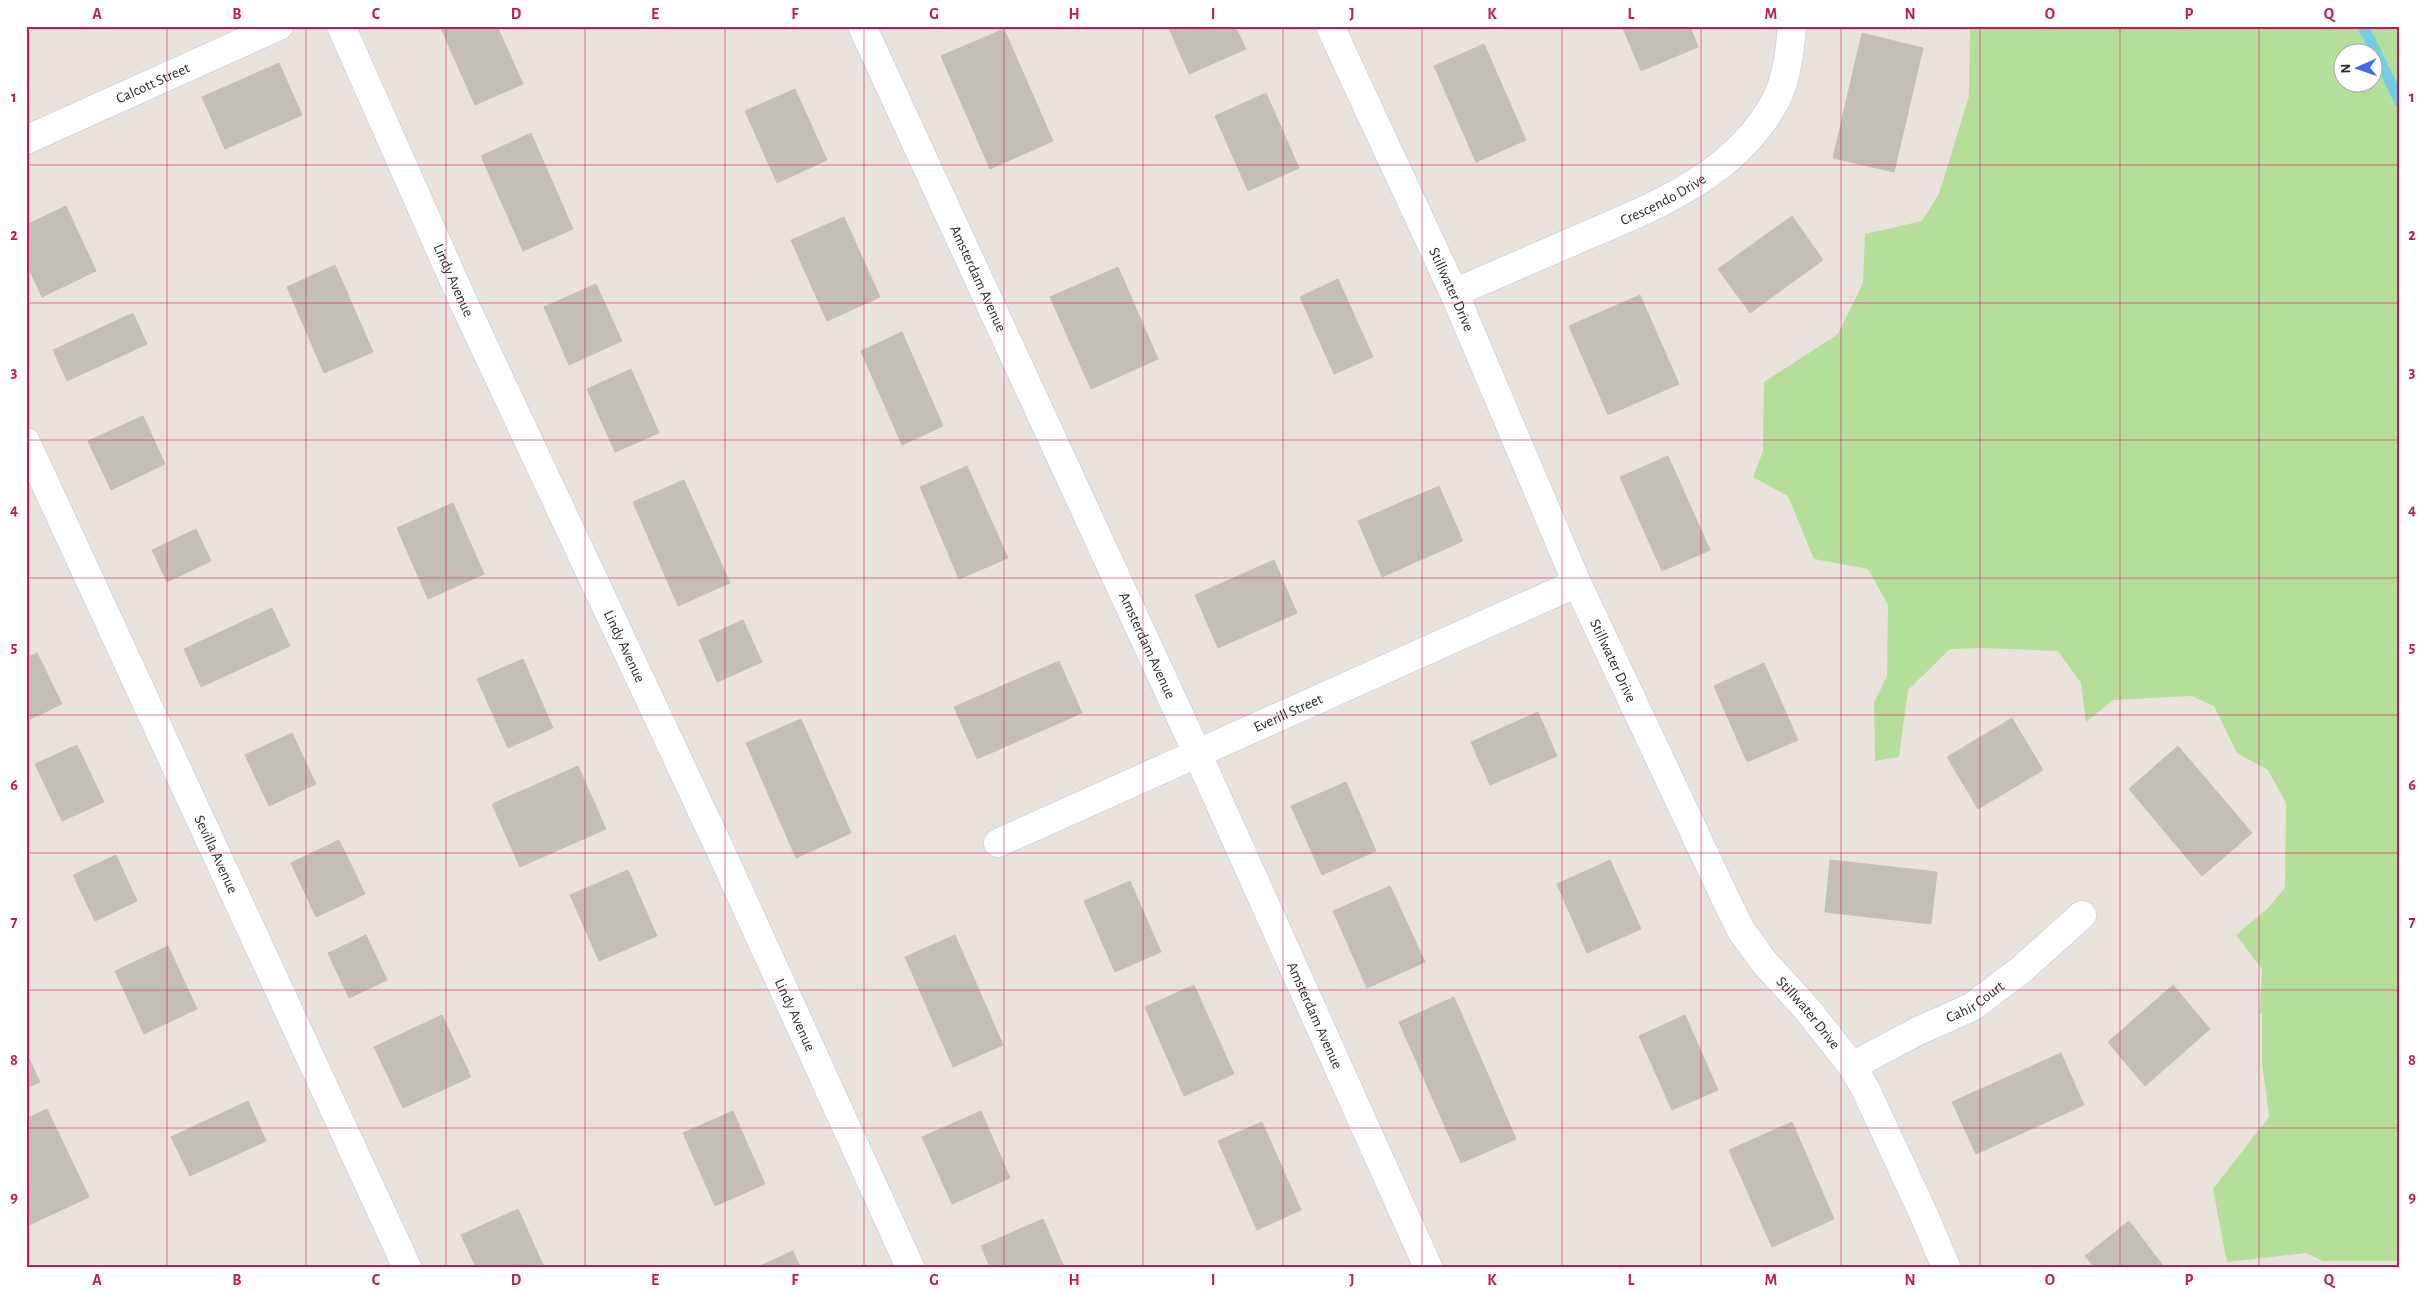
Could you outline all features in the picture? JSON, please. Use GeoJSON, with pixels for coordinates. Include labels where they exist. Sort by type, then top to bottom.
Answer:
{"type":"FeatureCollection","features":[{"type":"Feature","properties":{"kind":"street","name":"Calcott Street"},"geometry":{"type":"LineString","coordinates":[[26,140],[279,26]]}},
{"type":"Feature","properties":{"kind":"street","name":"Lindy Avenue"},"geometry":{"type":"LineString","coordinates":[[341,26],[462,299],[723,856],[910,1267]]}},
{"type":"Feature","properties":{"kind":"street","name":"Amsterdam Avenue"},"geometry":{"type":"LineString","coordinates":[[862,26],[1198,755],[1428,1267]]}},
{"type":"Feature","properties":{"kind":"street","name":"Stillwater Drive"},"geometry":{"type":"LineString","coordinates":[[1330,26],[1454,293],[1577,584],[1712,872],[1742,930],[1764,962],[1807,1009],[1852,1066],[1865,1088],[1924,1214],[1946,1267]]}},
{"type":"Feature","properties":{"kind":"street","name":"Crescendo Drive"},"geometry":{"type":"LineString","coordinates":[[1454,293],[1655,206],[1714,171],[1750,137],[1776,99],[1790,47],[1792,26]]}},
{"type":"Feature","properties":{"kind":"street","name":"Sevilla Avenue"},"geometry":{"type":"LineString","coordinates":[[26,442],[407,1267]]}},
{"type":"Feature","properties":{"kind":"street","name":"Everill Street"},"geometry":{"type":"LineString","coordinates":[[998,843],[1577,584]]}},
{"type":"Feature","properties":{"kind":"street","name":"Cahir Court"},"geometry":{"type":"LineString","coordinates":[[1852,1066],[1918,1031],[1972,1007],[2022,968],[2082,915]]}},
{"type":"Feature","properties":{"kind":"green space"},"geometry":{"type":"Polygon","coordinates":[[[1970,26],[2400,26],[2400,1261],[2323,1261],[2306,1253],[2227,1262],[2213,1189],[2269,1117],[2262,1062],[2262,1013],[2260,1013],[2262,969],[2236,935],[2268,908],[2285,888],[2286,803],[2268,770],[2237,753],[2214,706],[2191,696],[2113,700],[2086,722],[2081,683],[2058,651],[1982,648],[1950,649],[1908,690],[1899,757],[1875,761],[1874,703],[1887,676],[1888,605],[1868,569],[1814,559],[1788,496],[1753,477],[1763,451],[1764,382],[1838,334],[1863,283],[1865,234],[1922,221],[1939,194],[1969,96],[1970,26]]]}},
{"type":"Feature","properties":{"kind":"building"},"geometry":{"type":"Polygon","coordinates":[[[440,26],[497,26],[523,84],[475,105],[440,26]]]}},
{"type":"Feature","properties":{"kind":"building"},"geometry":{"type":"Polygon","coordinates":[[[1168,26],[1235,26],[1246,49],[1189,74],[1168,26]]]}},
{"type":"Feature","properties":{"kind":"building"},"geometry":{"type":"Polygon","coordinates":[[[1622,26],[1690,26],[1698,47],[1641,71],[1622,26]]]}},
{"type":"Feature","properties":{"kind":"building"},"geometry":{"type":"Polygon","coordinates":[[[1004,29],[1053,141],[990,169],[941,56],[1004,29]]]}},
{"type":"Feature","properties":{"kind":"building"},"geometry":{"type":"Polygon","coordinates":[[[1862,33],[1923,48],[1894,172],[1833,158],[1862,33]]]}},
{"type":"Feature","properties":{"kind":"building"},"geometry":{"type":"Polygon","coordinates":[[[1484,44],[1526,140],[1476,162],[1434,66],[1484,44]]]}},
{"type":"Feature","properties":{"kind":"building"},"geometry":{"type":"Polygon","coordinates":[[[279,63],[302,115],[225,149],[202,97],[279,63]]]}},
{"type":"Feature","properties":{"kind":"building"},"geometry":{"type":"Polygon","coordinates":[[[795,89],[827,160],[777,183],[745,111],[795,89]]]}},
{"type":"Feature","properties":{"kind":"building"},"geometry":{"type":"Polygon","coordinates":[[[1266,93],[1299,168],[1248,191],[1215,116],[1266,93]]]}},
{"type":"Feature","properties":{"kind":"building"},"geometry":{"type":"Polygon","coordinates":[[[531,133],[573,229],[523,251],[481,156],[531,133]]]}},
{"type":"Feature","properties":{"kind":"building"},"geometry":{"type":"Polygon","coordinates":[[[66,206],[96,271],[42,297],[26,263],[26,225],[66,206]]]}},
{"type":"Feature","properties":{"kind":"building"},"geometry":{"type":"Polygon","coordinates":[[[1792,216],[1823,260],[1750,313],[1718,269],[1792,216]]]}},
{"type":"Feature","properties":{"kind":"building"},"geometry":{"type":"Polygon","coordinates":[[[844,217],[880,297],[827,321],[791,240],[844,217]]]}},
{"type":"Feature","properties":{"kind":"building"},"geometry":{"type":"Polygon","coordinates":[[[335,265],[373,352],[324,373],[287,287],[335,265]]]}},
{"type":"Feature","properties":{"kind":"building"},"geometry":{"type":"Polygon","coordinates":[[[1118,267],[1158,359],[1091,389],[1050,297],[1118,267]]]}},
{"type":"Feature","properties":{"kind":"building"},"geometry":{"type":"Polygon","coordinates":[[[1338,279],[1373,357],[1334,374],[1300,297],[1338,279]]]}},
{"type":"Feature","properties":{"kind":"building"},"geometry":{"type":"Polygon","coordinates":[[[596,284],[622,341],[569,365],[544,307],[596,284]]]}},
{"type":"Feature","properties":{"kind":"building"},"geometry":{"type":"Polygon","coordinates":[[[1640,295],[1679,384],[1608,415],[1569,326],[1640,295]]]}},
{"type":"Feature","properties":{"kind":"building"},"geometry":{"type":"Polygon","coordinates":[[[133,313],[147,344],[67,381],[53,350],[133,313]]]}},
{"type":"Feature","properties":{"kind":"building"},"geometry":{"type":"Polygon","coordinates":[[[902,332],[943,426],[902,445],[861,351],[902,332]]]}},
{"type":"Feature","properties":{"kind":"building"},"geometry":{"type":"Polygon","coordinates":[[[631,369],[659,433],[615,452],[587,389],[631,369]]]}},
{"type":"Feature","properties":{"kind":"building"},"geometry":{"type":"Polygon","coordinates":[[[143,416],[165,464],[111,490],[88,441],[143,416]]]}},
{"type":"Feature","properties":{"kind":"building"},"geometry":{"type":"Polygon","coordinates":[[[1668,456],[1710,550],[1662,571],[1620,477],[1668,456]]]}},
{"type":"Feature","properties":{"kind":"building"},"geometry":{"type":"Polygon","coordinates":[[[967,466],[1008,558],[959,579],[920,487],[967,466]]]}},
{"type":"Feature","properties":{"kind":"building"},"geometry":{"type":"Polygon","coordinates":[[[684,480],[730,583],[678,606],[633,502],[684,480]]]}},
{"type":"Feature","properties":{"kind":"building"},"geometry":{"type":"Polygon","coordinates":[[[1439,486],[1463,541],[1382,577],[1358,521],[1439,486]]]}},
{"type":"Feature","properties":{"kind":"building"},"geometry":{"type":"Polygon","coordinates":[[[453,503],[484,574],[428,599],[397,528],[453,503]]]}},
{"type":"Feature","properties":{"kind":"building"},"geometry":{"type":"Polygon","coordinates":[[[196,529],[211,561],[167,582],[152,550],[196,529]]]}},
{"type":"Feature","properties":{"kind":"building"},"geometry":{"type":"Polygon","coordinates":[[[1274,560],[1297,613],[1218,648],[1195,595],[1274,560]]]}},
{"type":"Feature","properties":{"kind":"building"},"geometry":{"type":"Polygon","coordinates":[[[272,608],[290,646],[201,687],[184,649],[272,608]]]}},
{"type":"Feature","properties":{"kind":"building"},"geometry":{"type":"Polygon","coordinates":[[[743,620],[762,662],[717,682],[699,640],[743,620]]]}},
{"type":"Feature","properties":{"kind":"building"},"geometry":{"type":"Polygon","coordinates":[[[37,653],[62,704],[26,721],[26,658],[37,653]]]}},
{"type":"Feature","properties":{"kind":"building"},"geometry":{"type":"Polygon","coordinates":[[[523,659],[553,728],[508,748],[477,679],[523,659]]]}},
{"type":"Feature","properties":{"kind":"building"},"geometry":{"type":"Polygon","coordinates":[[[1059,661],[1082,713],[977,759],[954,707],[1059,661]]]}},
{"type":"Feature","properties":{"kind":"building"},"geometry":{"type":"Polygon","coordinates":[[[1764,663],[1798,740],[1747,762],[1714,686],[1764,663]]]}},
{"type":"Feature","properties":{"kind":"building"},"geometry":{"type":"Polygon","coordinates":[[[1538,712],[1557,756],[1490,785],[1471,742],[1538,712]]]}},
{"type":"Feature","properties":{"kind":"building"},"geometry":{"type":"Polygon","coordinates":[[[2012,718],[2043,770],[1978,809],[1947,757],[2012,718]]]}},
{"type":"Feature","properties":{"kind":"building"},"geometry":{"type":"Polygon","coordinates":[[[801,719],[851,833],[796,858],[746,743],[801,719]]]}},
{"type":"Feature","properties":{"kind":"building"},"geometry":{"type":"Polygon","coordinates":[[[292,733],[316,784],[269,806],[245,755],[292,733]]]}},
{"type":"Feature","properties":{"kind":"building"},"geometry":{"type":"Polygon","coordinates":[[[77,745],[104,802],[62,821],[35,764],[77,745]]]}},
{"type":"Feature","properties":{"kind":"building"},"geometry":{"type":"Polygon","coordinates":[[[2178,746],[2252,833],[2202,876],[2129,789],[2178,746]]]}},
{"type":"Feature","properties":{"kind":"building"},"geometry":{"type":"Polygon","coordinates":[[[578,766],[606,829],[520,867],[492,804],[578,766]]]}},
{"type":"Feature","properties":{"kind":"building"},"geometry":{"type":"Polygon","coordinates":[[[1346,782],[1376,851],[1322,875],[1291,806],[1346,782]]]}},
{"type":"Feature","properties":{"kind":"building"},"geometry":{"type":"Polygon","coordinates":[[[339,840],[365,894],[316,917],[291,863],[339,840]]]}},
{"type":"Feature","properties":{"kind":"building"},"geometry":{"type":"Polygon","coordinates":[[[116,855],[137,901],[95,921],[73,875],[116,855]]]}},
{"type":"Feature","properties":{"kind":"building"},"geometry":{"type":"Polygon","coordinates":[[[1610,860],[1641,929],[1587,953],[1557,884],[1610,860]]]}},
{"type":"Feature","properties":{"kind":"building"},"geometry":{"type":"Polygon","coordinates":[[[1830,860],[1937,872],[1931,924],[1825,912],[1830,860]]]}},
{"type":"Feature","properties":{"kind":"building"},"geometry":{"type":"Polygon","coordinates":[[[628,870],[657,936],[599,961],[570,895],[628,870]]]}},
{"type":"Feature","properties":{"kind":"building"},"geometry":{"type":"Polygon","coordinates":[[[1130,881],[1161,952],[1115,972],[1084,901],[1130,881]]]}},
{"type":"Feature","properties":{"kind":"building"},"geometry":{"type":"Polygon","coordinates":[[[1390,886],[1425,962],[1367,988],[1333,911],[1390,886]]]}},
{"type":"Feature","properties":{"kind":"building"},"geometry":{"type":"Polygon","coordinates":[[[366,935],[387,980],[349,998],[328,953],[366,935]]]}},
{"type":"Feature","properties":{"kind":"building"},"geometry":{"type":"Polygon","coordinates":[[[955,935],[1003,1045],[953,1067],[905,957],[955,935]]]}},
{"type":"Feature","properties":{"kind":"building"},"geometry":{"type":"Polygon","coordinates":[[[168,946],[197,1009],[144,1034],[115,971],[168,946]]]}},
{"type":"Feature","properties":{"kind":"building"},"geometry":{"type":"Polygon","coordinates":[[[1194,985],[1234,1074],[1184,1096],[1145,1007],[1194,985]]]}},
{"type":"Feature","properties":{"kind":"building"},"geometry":{"type":"Polygon","coordinates":[[[2173,985],[2210,1029],[2145,1086],[2108,1042],[2173,985]]]}},
{"type":"Feature","properties":{"kind":"building"},"geometry":{"type":"Polygon","coordinates":[[[1454,997],[1516,1139],[1461,1163],[1399,1022],[1454,997]]]}},
{"type":"Feature","properties":{"kind":"building"},"geometry":{"type":"Polygon","coordinates":[[[442,1015],[471,1077],[403,1108],[374,1047],[442,1015]]]}},
{"type":"Feature","properties":{"kind":"building"},"geometry":{"type":"Polygon","coordinates":[[[1685,1015],[1718,1090],[1672,1110],[1639,1036],[1685,1015]]]}},
{"type":"Feature","properties":{"kind":"building"},"geometry":{"type":"Polygon","coordinates":[[[26,1052],[40,1082],[26,1088],[26,1052]]]}},
{"type":"Feature","properties":{"kind":"building"},"geometry":{"type":"Polygon","coordinates":[[[2061,1053],[2084,1105],[1976,1154],[1952,1102],[2061,1053]]]}},
{"type":"Feature","properties":{"kind":"building"},"geometry":{"type":"Polygon","coordinates":[[[248,1101],[266,1141],[190,1176],[171,1137],[248,1101]]]}},
{"type":"Feature","properties":{"kind":"building"},"geometry":{"type":"Polygon","coordinates":[[[47,1109],[89,1197],[29,1225],[26,1219],[26,1119],[47,1109]]]}},
{"type":"Feature","properties":{"kind":"building"},"geometry":{"type":"Polygon","coordinates":[[[733,1111],[765,1184],[715,1206],[683,1133],[733,1111]]]}},
{"type":"Feature","properties":{"kind":"building"},"geometry":{"type":"Polygon","coordinates":[[[981,1111],[1010,1178],[952,1204],[922,1137],[981,1111]]]}},
{"type":"Feature","properties":{"kind":"building"},"geometry":{"type":"Polygon","coordinates":[[[1262,1122],[1301,1210],[1257,1230],[1218,1141],[1262,1122]]]}},
{"type":"Feature","properties":{"kind":"building"},"geometry":{"type":"Polygon","coordinates":[[[1792,1122],[1834,1219],[1772,1247],[1729,1150],[1792,1122]]]}},
{"type":"Feature","properties":{"kind":"building"},"geometry":{"type":"Polygon","coordinates":[[[518,1209],[544,1267],[476,1267],[461,1235],[518,1209]]]}},
{"type":"Feature","properties":{"kind":"building"},"geometry":{"type":"Polygon","coordinates":[[[1043,1219],[1064,1267],[990,1267],[981,1246],[1043,1219]]]}},
{"type":"Feature","properties":{"kind":"building"},"geometry":{"type":"Polygon","coordinates":[[[2129,1221],[2164,1267],[2094,1267],[2085,1256],[2129,1221]]]}},
{"type":"Feature","properties":{"kind":"building"},"geometry":{"type":"Polygon","coordinates":[[[793,1251],[800,1267],[758,1267],[793,1251]]]}},
{"type":"Feature","properties":{"kind":"waterway"},"geometry":{"type":"LineString","coordinates":[[2363,26],[2400,102]]}}]}
